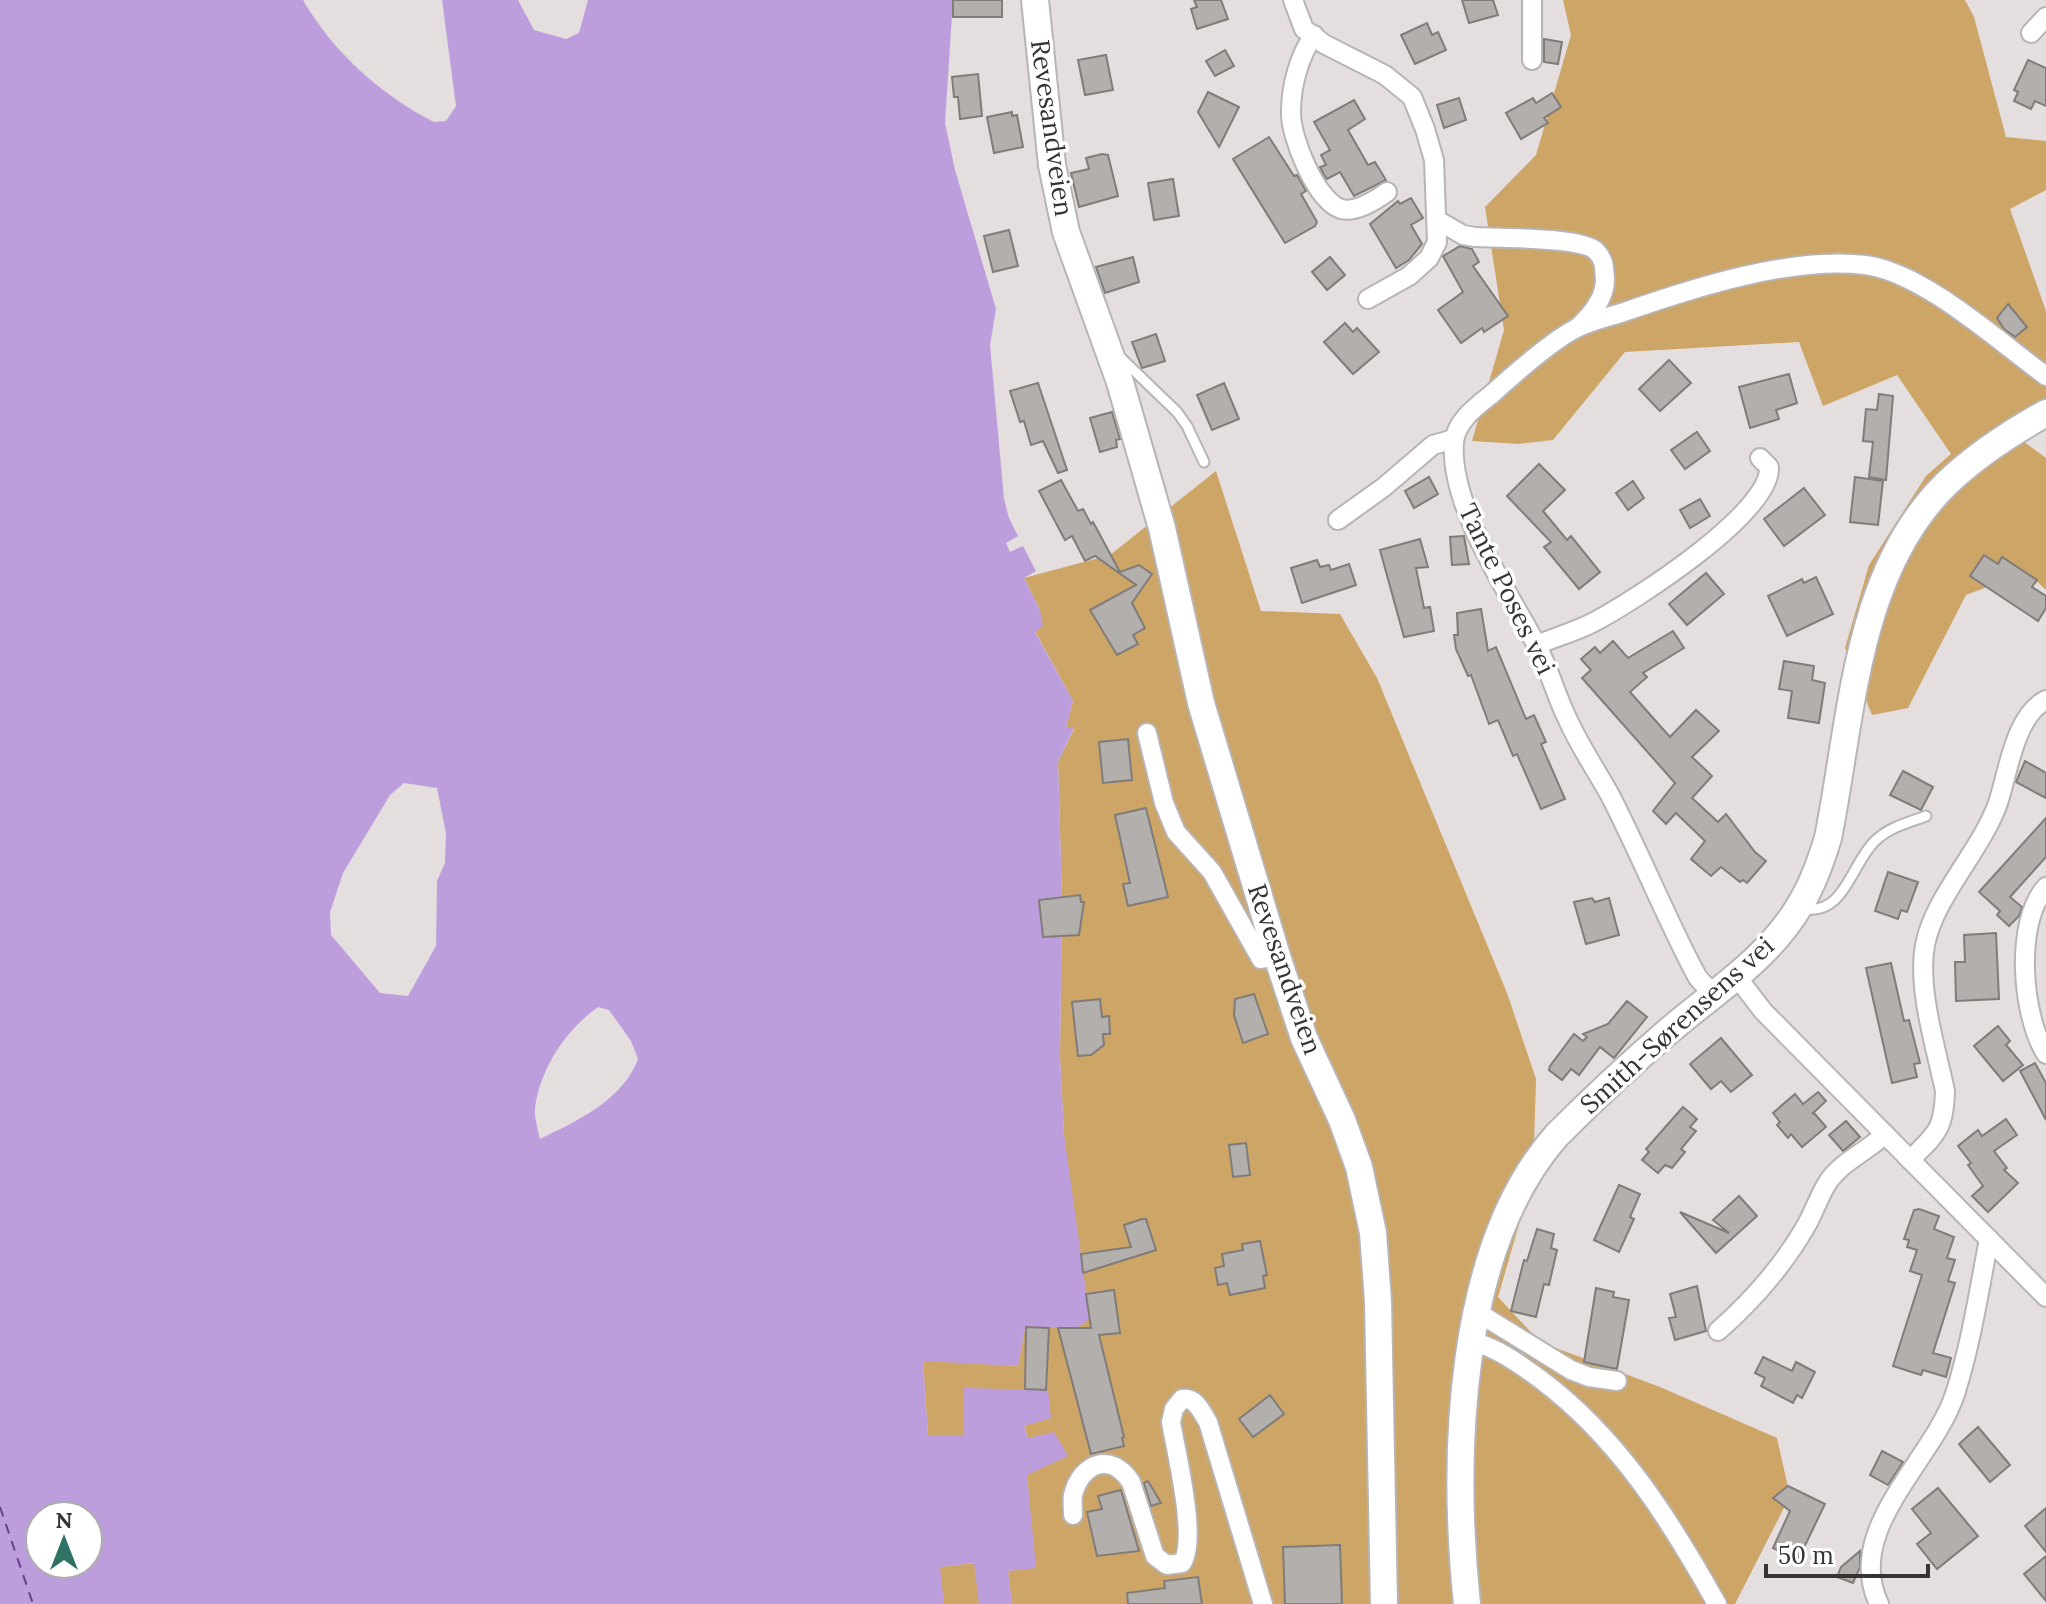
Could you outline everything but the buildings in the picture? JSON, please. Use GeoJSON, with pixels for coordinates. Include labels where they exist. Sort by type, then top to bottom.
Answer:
{"type":"FeatureCollection","features":[{"type":"Feature","properties":{"kind":"main road","name":"Revesandveien"},"geometry":{"type":"LineString","coordinates":[[1035,0],[1052,165],[1066,232],[1107,345],[1162,528],[1201,703],[1277,956],[1304,1038],[1342,1120],[1359,1167],[1373,1233],[1378,1301],[1384,1604]]}},
{"type":"Feature","properties":{"kind":"main road","name":"Smith-Sørensens vei"},"geometry":{"type":"LineString","coordinates":[[1467,1604],[1461,1518],[1464,1390],[1477,1312],[1505,1221],[1518,1193],[1544,1150],[1654,1044],[1737,977],[1776,938],[1799,908],[1828,838],[1866,630],[1876,595],[1892,558],[1921,514],[1946,484],[1985,452],[2044,416]]}},
{"type":"Feature","properties":{"kind":"street"},"geometry":{"type":"LineString","coordinates":[[1293,0],[1304,29],[1324,44],[1385,75],[1412,97],[1434,160],[1437,242],[1429,258],[1409,276],[1368,299]]}},
{"type":"Feature","properties":{"kind":"street"},"geometry":{"type":"LineString","coordinates":[[1532,0],[1532,60]]}},
{"type":"Feature","properties":{"kind":"street"},"geometry":{"type":"LineString","coordinates":[[2031,33],[2046,17]]}},
{"type":"Feature","properties":{"kind":"street"},"geometry":{"type":"LineString","coordinates":[[1314,35],[1298,69],[1291,112],[1303,159],[1320,190],[1340,208],[1349,209],[1376,200],[1387,192]]}},
{"type":"Feature","properties":{"kind":"street"},"geometry":{"type":"LineString","coordinates":[[1338,520],[1384,487],[1433,445],[1454,439],[1470,413],[1576,328],[1595,309],[1605,287],[1604,262],[1594,249],[1571,242],[1463,235],[1437,220]]}},
{"type":"Feature","properties":{"kind":"street"},"geometry":{"type":"LineString","coordinates":[[1576,328],[1657,300],[1769,271],[1817,264],[1866,265],[1897,275],[1938,296],[2046,376]]}},
{"type":"Feature","properties":{"kind":"street","name":"Tante Poses vei"},"geometry":{"type":"LineString","coordinates":[[1454,439],[1457,480],[1469,517],[1519,617],[1537,645],[1568,721],[1611,798],[1680,944],[1698,978],[1714,995]]}},
{"type":"Feature","properties":{"kind":"street"},"geometry":{"type":"LineString","coordinates":[[1537,645],[1593,623],[1640,595],[1711,545],[1743,513],[1765,484],[1770,474],[1769,467],[1760,458]]}},
{"type":"Feature","properties":{"kind":"street"},"geometry":{"type":"LineString","coordinates":[[1910,1160],[1925,1148],[1938,1131],[1945,1108],[1945,1091],[1925,980],[1925,947],[1933,920],[1980,843],[2027,718],[2039,703],[2046,700]]}},
{"type":"Feature","properties":{"kind":"street"},"geometry":{"type":"LineString","coordinates":[[1147,733],[1164,803],[1176,832],[1212,872],[1261,959],[1277,956]]}},
{"type":"Feature","properties":{"kind":"street"},"geometry":{"type":"LineString","coordinates":[[2046,887],[2032,914],[2025,938],[2025,971],[2032,1021],[2046,1054]]}},
{"type":"Feature","properties":{"kind":"street"},"geometry":{"type":"LineString","coordinates":[[1737,977],[1763,1011],[2046,1297]]}},
{"type":"Feature","properties":{"kind":"street"},"geometry":{"type":"LineString","coordinates":[[1718,1331],[1750,1302],[1793,1246],[1829,1181],[1843,1166],[1885,1134]]}},
{"type":"Feature","properties":{"kind":"street"},"geometry":{"type":"LineString","coordinates":[[1879,1604],[1871,1568],[1873,1541],[1880,1521],[1932,1441],[1954,1396],[1989,1239]]}},
{"type":"Feature","properties":{"kind":"street"},"geometry":{"type":"LineString","coordinates":[[1477,1312],[1571,1370],[1589,1377],[1617,1381]]}},
{"type":"Feature","properties":{"kind":"street"},"geometry":{"type":"LineString","coordinates":[[1472,1341],[1506,1354],[1560,1394],[1593,1425],[1641,1479],[1680,1536],[1717,1604]]}},
{"type":"Feature","properties":{"kind":"street"},"geometry":{"type":"LineString","coordinates":[[1073,1515],[1073,1495],[1079,1482],[1091,1468],[1101,1463],[1112,1463],[1124,1471],[1131,1482],[1155,1556],[1167,1565],[1182,1563],[1188,1555],[1188,1526],[1171,1422],[1174,1409],[1182,1399],[1188,1398],[1195,1402],[1208,1422],[1263,1604]]}},
{"type":"Feature","properties":{"kind":"lane","name":"Revesandveien"},"geometry":{"type":"LineString","coordinates":[[1107,345],[1177,412],[1204,462]]}},
{"type":"Feature","properties":{"kind":"lane"},"geometry":{"type":"LineString","coordinates":[[1799,908],[1808,910],[1834,903],[1876,839],[1926,816]]}},
{"type":"Feature","properties":{"kind":"shaded area"},"geometry":{"type":"Polygon","coordinates":[[[0,0],[303,0],[329,37],[360,70],[395,99],[434,122],[446,121],[456,106],[442,0],[518,0],[534,30],[566,39],[579,33],[588,0],[953,0],[945,123],[955,170],[996,309],[990,345],[1004,499],[1018,536],[1006,543],[1010,552],[1023,546],[1036,571],[1024,578],[1040,610],[1043,626],[1035,632],[1073,701],[1066,728],[1074,728],[1058,762],[1062,896],[1060,1057],[1064,1134],[1090,1319],[1065,1336],[1064,1328],[1025,1328],[1018,1366],[923,1361],[928,1436],[964,1436],[964,1388],[1048,1390],[1051,1418],[1024,1426],[1028,1438],[1054,1432],[1068,1456],[1027,1475],[1036,1568],[1008,1571],[1012,1604],[979,1604],[974,1563],[940,1567],[944,1604],[0,1604],[0,0]],[[404,783],[390,795],[343,873],[330,912],[331,935],[380,993],[408,996],[436,946],[437,881],[445,863],[446,833],[437,788],[404,783]],[[598,1007],[575,1027],[549,1064],[535,1108],[540,1139],[583,1117],[610,1098],[622,1086],[638,1059],[631,1041],[609,1010],[598,1007]]]}},
{"type":"Feature","properties":{"kind":"shaded area"},"geometry":{"type":"Polygon","coordinates":[[[1563,0],[1965,0],[1974,17],[2006,137],[2046,141],[2046,190],[2010,209],[2046,311],[2046,420],[2039,419],[2024,442],[2046,458],[2046,590],[2027,572],[1966,595],[1908,708],[1872,715],[1845,648],[1869,565],[1926,476],[1951,454],[1897,375],[1823,406],[1799,342],[1625,352],[1553,440],[1518,444],[1472,441],[1504,330],[1485,207],[1536,155],[1571,35],[1563,0]]]}},
{"type":"Feature","properties":{"kind":"shaded area"},"geometry":{"type":"Polygon","coordinates":[[[1216,471],[1261,611],[1340,614],[1377,678],[1507,993],[1536,1079],[1533,1176],[1498,1297],[1540,1342],[1660,1387],[1777,1438],[1790,1496],[1735,1604],[1012,1604],[1008,1571],[1035,1567],[1027,1475],[1028,1438],[1024,1425],[1051,1418],[964,1436],[928,1436],[923,1360],[1018,1366],[1025,1328],[1065,1327],[1058,762],[1074,729],[1066,728],[1073,701],[1035,631],[1040,610],[1024,578],[1110,555],[1216,471]]]}},
{"type":"Feature","properties":{"kind":"shaded area"},"geometry":{"type":"Polygon","coordinates":[[[975,1563],[979,1604],[944,1604],[939,1567],[975,1563]]]}},
{"type":"Feature","properties":{"kind":"ferry route"},"geometry":{"type":"LineString","coordinates":[[0,1507],[33,1604]]}}]}
